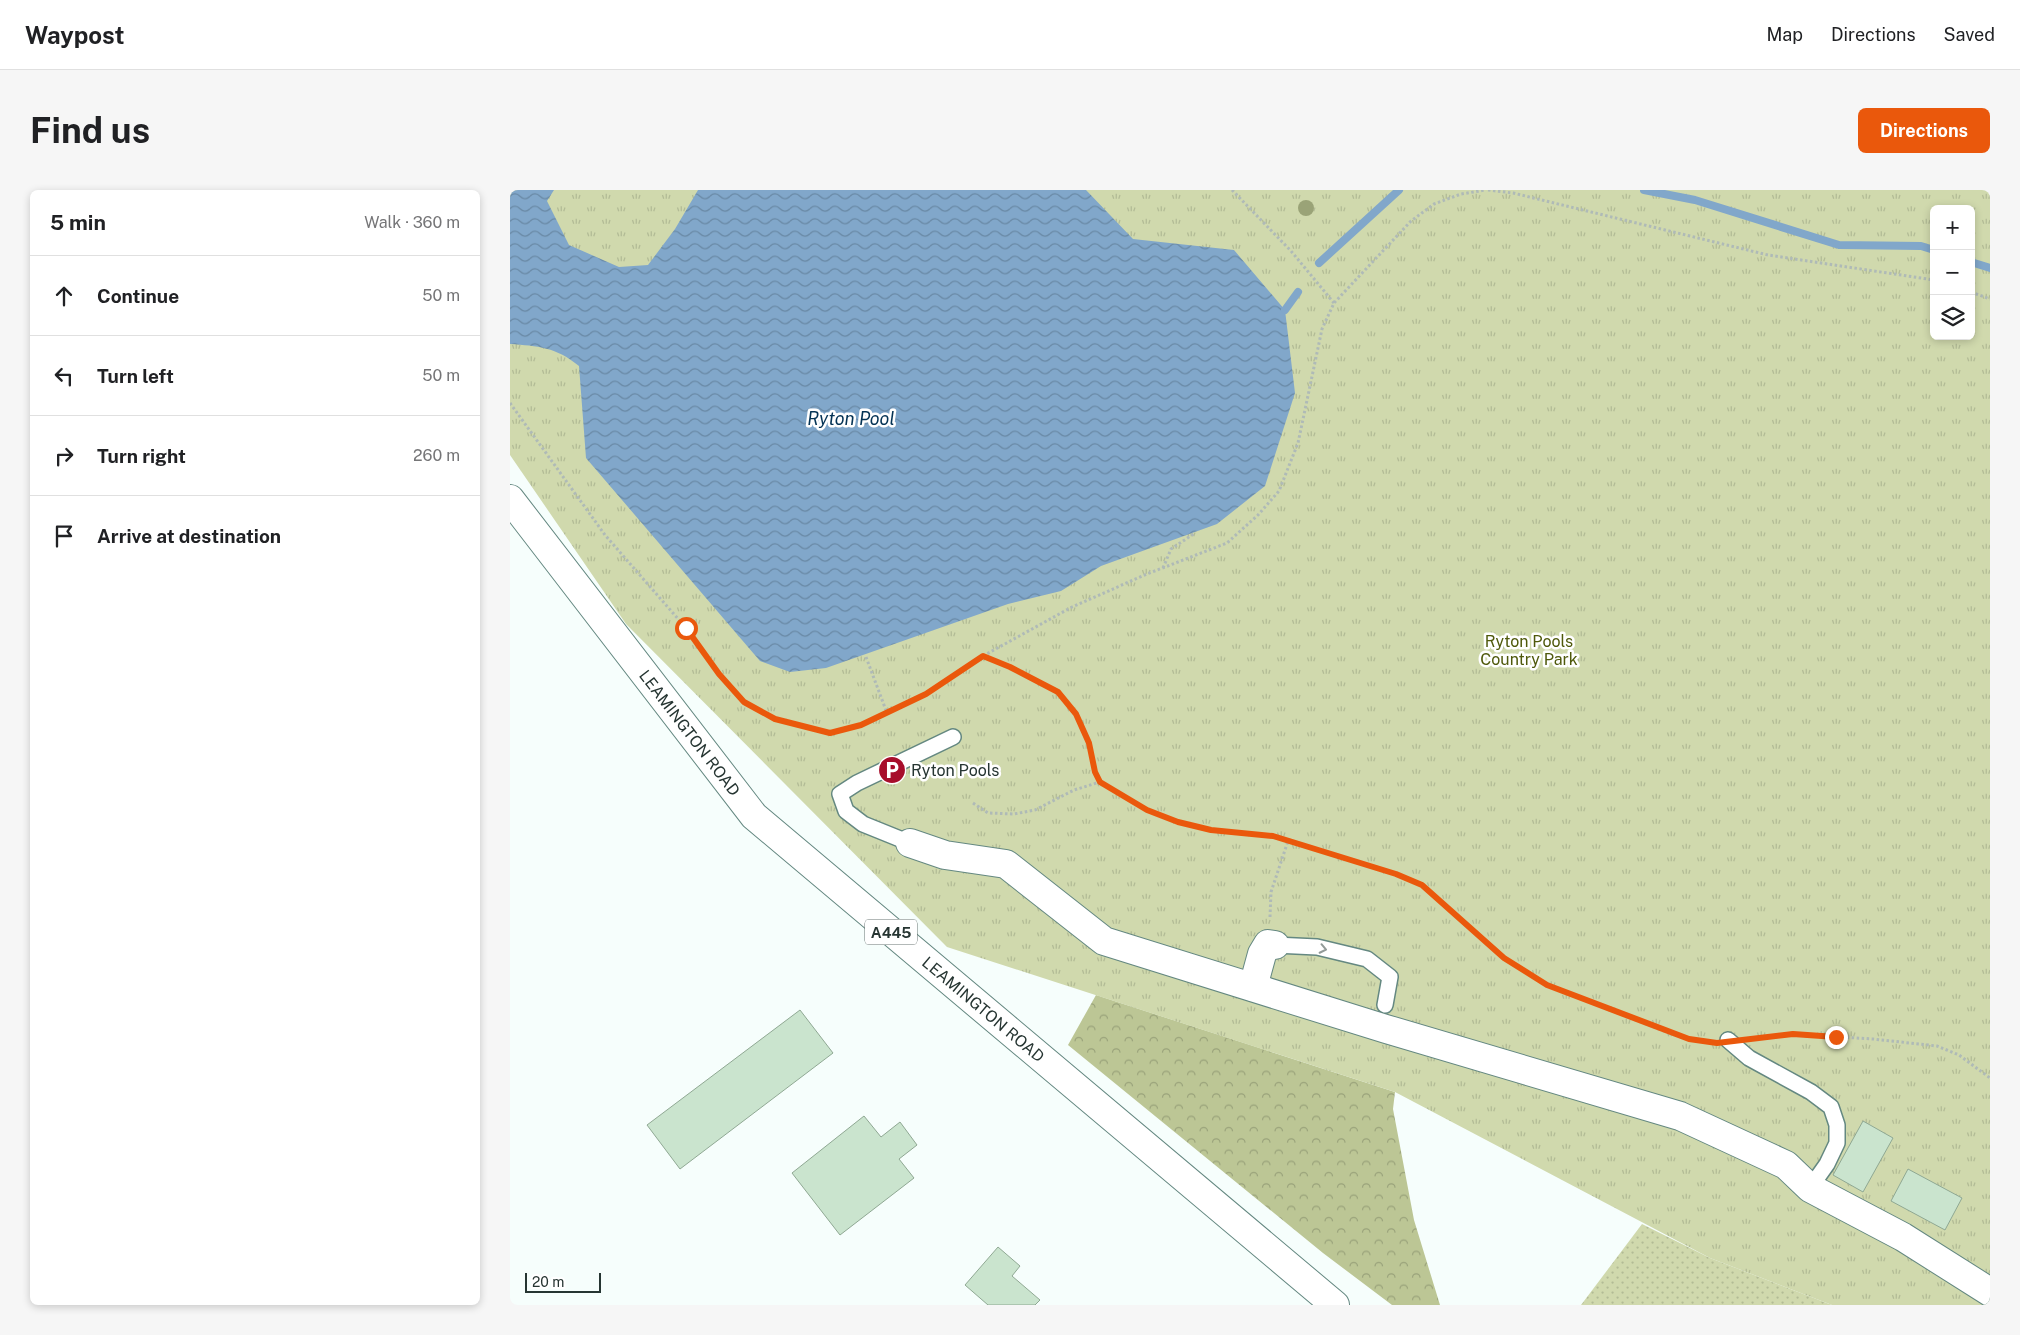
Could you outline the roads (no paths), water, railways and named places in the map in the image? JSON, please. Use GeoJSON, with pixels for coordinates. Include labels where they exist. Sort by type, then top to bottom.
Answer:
{"type":"FeatureCollection","features":[{"type":"Feature","properties":{"kind":"street","name":"LEAMINGTON ROAD"},"geometry":{"type":"LineString","coordinates":[[510,499],[754,816],[1335,1305]]}},
{"type":"Feature","properties":{"kind":"street"},"geometry":{"type":"LineString","coordinates":[[910,843],[945,855],[1006,864],[1104,941],[1253,987],[1386,1017],[1680,1116],[1786,1165],[1810,1188],[1903,1237],[1990,1292]]}},
{"type":"Feature","properties":{"kind":"street"},"geometry":{"type":"LineString","coordinates":[[1253,987],[1262,954],[1272,936]]}},
{"type":"Feature","properties":{"kind":"lane"},"geometry":{"type":"LineString","coordinates":[[910,843],[863,824],[846,811],[840,794],[857,783],[953,736]]}},
{"type":"Feature","properties":{"kind":"lane"},"geometry":{"type":"LineString","coordinates":[[1272,936],[1367,959],[1390,977],[1386,1017]]}},
{"type":"Feature","properties":{"kind":"lane"},"geometry":{"type":"LineString","coordinates":[[1728,1040],[1750,1058],[1811,1092],[1831,1107],[1837,1125],[1837,1143],[1827,1164],[1810,1188]]}},
{"type":"Feature","properties":{"kind":"water","name":"Ryton Pool"},"geometry":{"type":"Polygon","coordinates":[[[510,190],[554,190],[547,201],[569,245],[619,267],[648,265],[675,229],[698,190],[1086,190],[1133,239],[1234,250],[1285,310],[1295,393],[1265,486],[1217,524],[1101,566],[1061,591],[1008,604],[826,668],[790,672],[760,661],[586,458],[579,366],[554,351],[510,344],[510,190]]]}},
{"type":"Feature","properties":{"kind":"waterway"},"geometry":{"type":"LineString","coordinates":[[1319,263],[1399,190]]}},
{"type":"Feature","properties":{"kind":"waterway"},"geometry":{"type":"LineString","coordinates":[[1644,190],[1695,200],[1839,245],[1921,246],[1930,249]]}},
{"type":"Feature","properties":{"kind":"waterway"},"geometry":{"type":"LineString","coordinates":[[1975,263],[1990,268]]}},
{"type":"Feature","properties":{"kind":"waterway"},"geometry":{"type":"LineString","coordinates":[[1285,310],[1298,292]]}},
{"type":"Feature","properties":{"kind":"place","name":"Ryton Pools"},"geometry":{"type":"Point","coordinates":[892,770]}},
{"type":"Feature","properties":{"kind":"park label","name":"Ryton Pools Country Park"},"geometry":{"type":"Point","coordinates":[1529,650]}}]}
